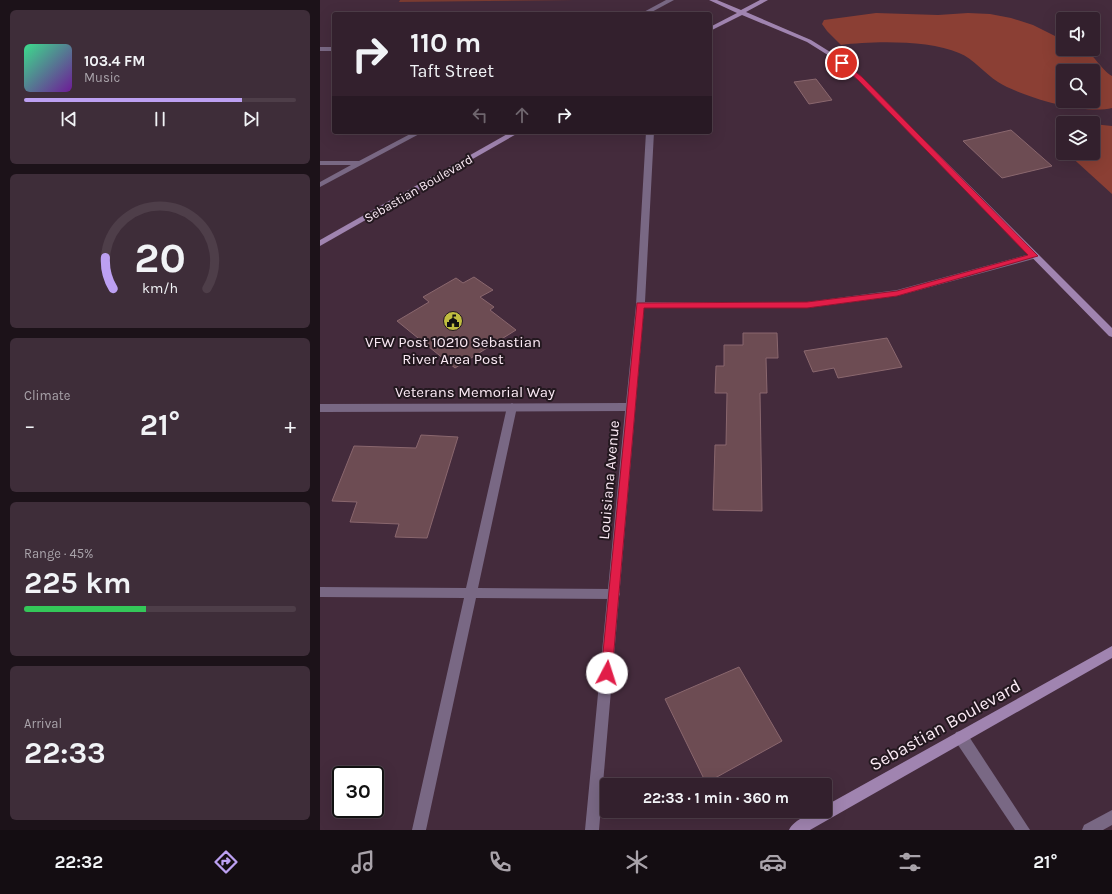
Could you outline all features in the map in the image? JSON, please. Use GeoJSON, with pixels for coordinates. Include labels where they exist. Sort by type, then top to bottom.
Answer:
{"type":"FeatureCollection","features":[{"type":"Feature","properties":{"kind":"street"},"geometry":{"type":"LineString","coordinates":[[647,12],[671,0]]}},
{"type":"Feature","properties":{"kind":"street"},"geometry":{"type":"LineString","coordinates":[[712,0],[809,41],[833,56],[860,78],[1112,334]]}},
{"type":"Feature","properties":{"kind":"street"},"geometry":{"type":"LineString","coordinates":[[712,28],[765,0]]}},
{"type":"Feature","properties":{"kind":"street"},"geometry":{"type":"LineString","coordinates":[[320,49],[332,48]]}},
{"type":"Feature","properties":{"kind":"street"},"geometry":{"type":"LineString","coordinates":[[320,185],[415,134]]}},
{"type":"Feature","properties":{"kind":"street","name":"Sebastian Boulevard"},"geometry":{"type":"LineString","coordinates":[[320,243],[512,134]]}},
{"type":"Feature","properties":{"kind":"street","name":"Louisiana Avenue"},"geometry":{"type":"LineString","coordinates":[[592,830],[640,305],[650,134]]}},
{"type":"Feature","properties":{"kind":"street"},"geometry":{"type":"LineString","coordinates":[[320,164],[361,164]]}},
{"type":"Feature","properties":{"kind":"street"},"geometry":{"type":"LineString","coordinates":[[640,305],[814,304],[897,293],[1034,256]]}},
{"type":"Feature","properties":{"kind":"street"},"geometry":{"type":"LineString","coordinates":[[419,830],[512,407]]}},
{"type":"Feature","properties":{"kind":"street","name":"Veterans Memorial Way"},"geometry":{"type":"LineString","coordinates":[[320,408],[631,407]]}},
{"type":"Feature","properties":{"kind":"street"},"geometry":{"type":"LineString","coordinates":[[320,592],[614,594]]}},
{"type":"Feature","properties":{"kind":"street","name":"Sebastian Boulevard"},"geometry":{"type":"LineString","coordinates":[[796,830],[1112,652]]}},
{"type":"Feature","properties":{"kind":"street"},"geometry":{"type":"LineString","coordinates":[[961,737],[1023,830]]}},
{"type":"Feature","properties":{"kind":"street"},"geometry":{"type":"LineString","coordinates":[[1089,830],[1112,817]]}},
{"type":"Feature","properties":{"kind":"shaded area"},"geometry":{"type":"Polygon","coordinates":[[[400,0],[575,0],[399,2],[400,0]]]}},
{"type":"Feature","properties":{"kind":"shaded area"},"geometry":{"type":"Polygon","coordinates":[[[876,13],[938,15],[968,13],[990,14],[1011,18],[1033,25],[1056,36],[1056,56],[1092,56],[1099,64],[1056,64],[1056,104],[1037,99],[1009,88],[988,75],[974,62],[959,53],[947,49],[917,44],[884,42],[841,45],[822,24],[824,20],[876,13]]]}},
{"type":"Feature","properties":{"kind":"shaded area"},"geometry":{"type":"Polygon","coordinates":[[[1100,65],[1112,76],[1112,108],[1100,110],[1078,108],[1100,108],[1100,65]]]}},
{"type":"Feature","properties":{"kind":"shaded area"},"geometry":{"type":"Polygon","coordinates":[[[1100,125],[1112,126],[1112,194],[1075,160],[1100,160],[1100,125]]]}},
{"type":"Feature","properties":{"kind":"building"},"geometry":{"type":"Polygon","coordinates":[[[816,79],[832,100],[809,104],[794,82],[816,79]]]}},
{"type":"Feature","properties":{"kind":"building"},"geometry":{"type":"Polygon","coordinates":[[[1011,130],[1052,166],[1002,178],[963,141],[1011,130]]]}},
{"type":"Feature","properties":{"kind":"building"},"geometry":{"type":"Polygon","coordinates":[[[474,277],[493,290],[480,297],[494,307],[490,310],[516,330],[455,368],[397,321],[429,302],[423,297],[456,278],[463,283],[474,277]]]}},
{"type":"Feature","properties":{"kind":"building"},"geometry":{"type":"Polygon","coordinates":[[[743,333],[777,333],[778,358],[766,358],[767,393],[760,393],[762,511],[713,510],[715,445],[726,445],[727,393],[715,393],[716,366],[724,366],[724,345],[743,345],[743,333]]]}},
{"type":"Feature","properties":{"kind":"building"},"geometry":{"type":"Polygon","coordinates":[[[887,338],[902,367],[838,378],[834,368],[813,372],[804,351],[887,338]]]}},
{"type":"Feature","properties":{"kind":"building"},"geometry":{"type":"Polygon","coordinates":[[[421,435],[458,437],[427,538],[395,537],[399,524],[350,522],[357,502],[332,501],[354,446],[416,448],[421,435]]]}},
{"type":"Feature","properties":{"kind":"building"},"geometry":{"type":"Polygon","coordinates":[[[739,667],[782,741],[715,778],[704,778],[665,699],[739,667]]]}},
{"type":"Feature","properties":{"kind":"place","name":"VFW Post 10210 Sebastian River Area Post"},"geometry":{"type":"Point","coordinates":[453,321]}},
{"type":"Feature","properties":{"kind":"route"},"geometry":{"type":"LineString","coordinates":[[607,673],[640,305],[807,305],[897,293],[1034,256],[860,78],[842,63]]}}]}
